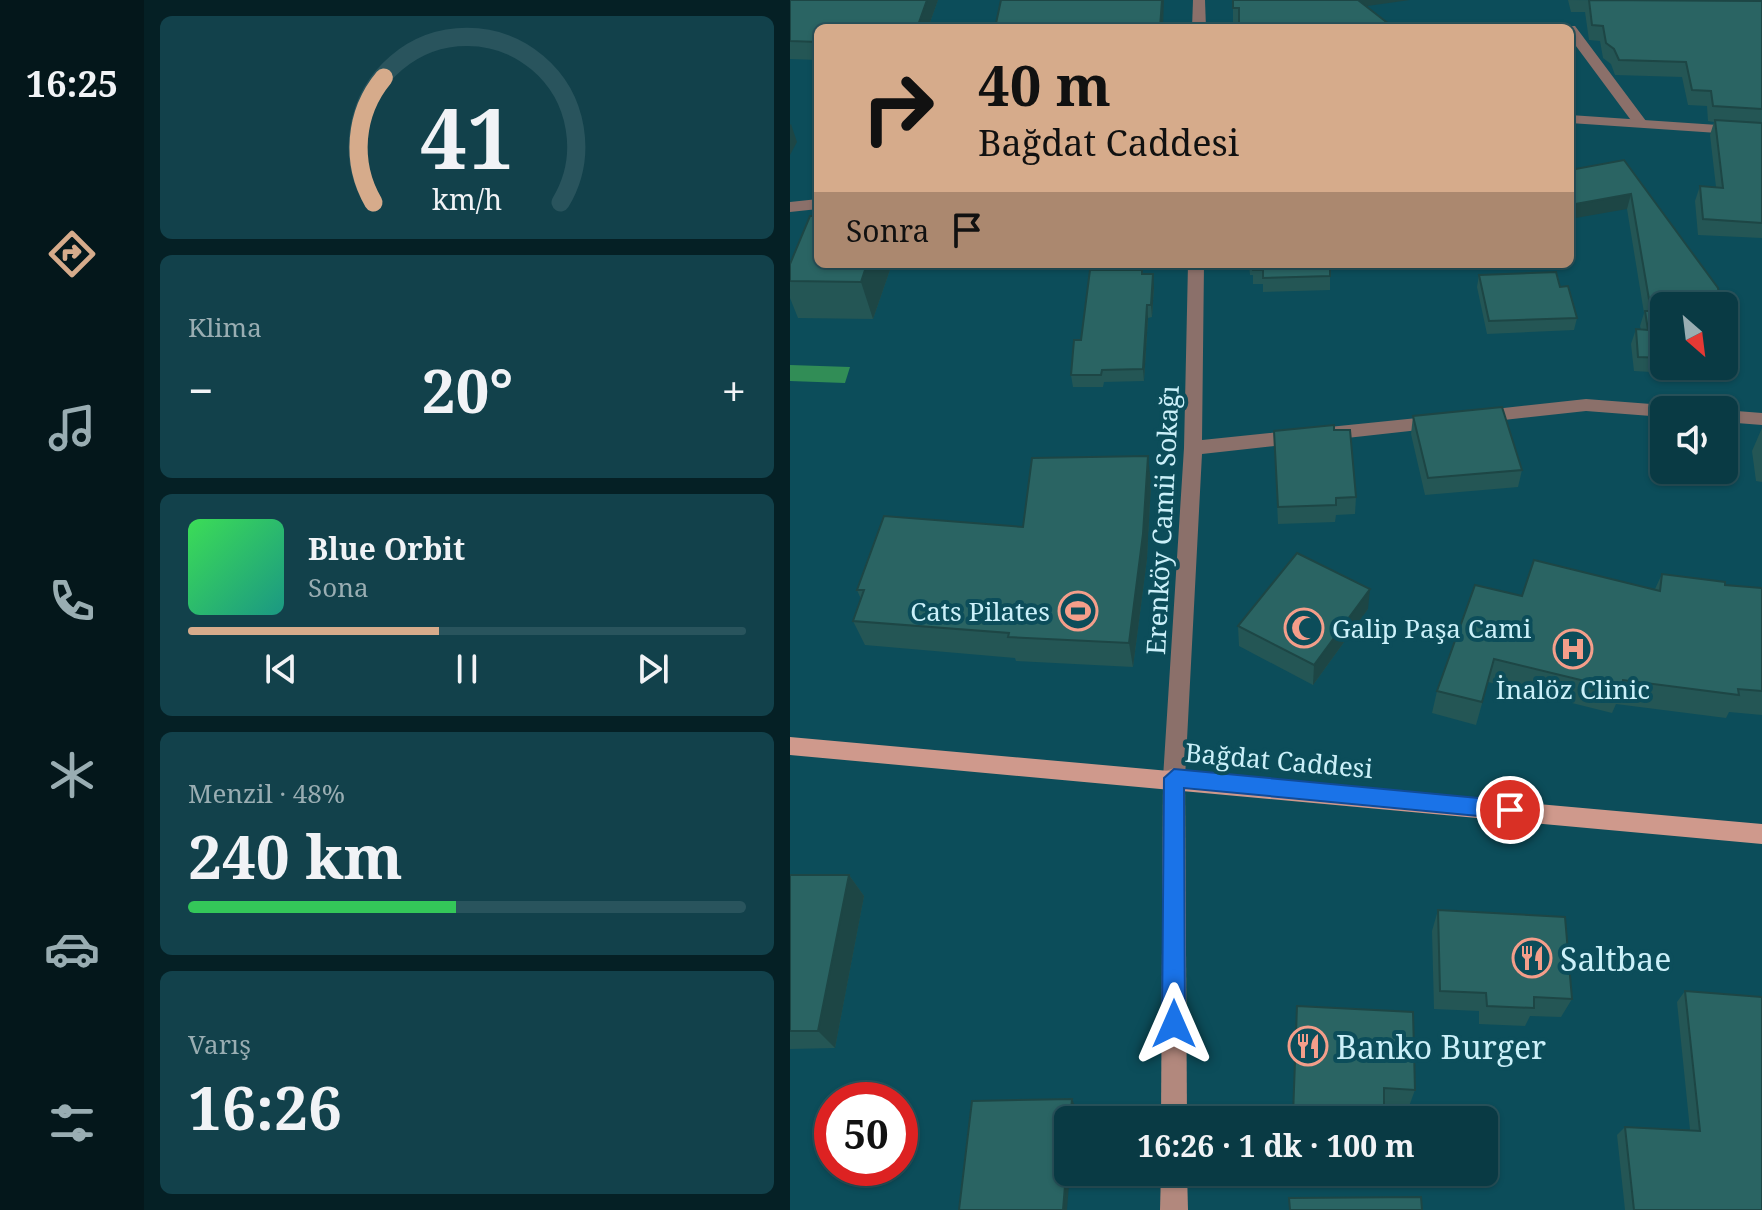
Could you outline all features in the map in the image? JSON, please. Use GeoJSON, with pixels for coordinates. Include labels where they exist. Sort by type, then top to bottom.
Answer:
{"type":"FeatureCollection","features":[{"type":"Feature","properties":{"kind":"main road","name":"Bağdat Caddesi"},"geometry":{"type":"LineString","coordinates":[[790,746],[1174,778],[1762,834]]}},
{"type":"Feature","properties":{"kind":"main road"},"geometry":{"type":"LineString","coordinates":[[1174,778],[1174,1106]]}},
{"type":"Feature","properties":{"kind":"main road"},"geometry":{"type":"LineString","coordinates":[[1174,1186],[1174,1210]]}},
{"type":"Feature","properties":{"kind":"street"},"geometry":{"type":"LineString","coordinates":[[1199,0],[1199,24]]}},
{"type":"Feature","properties":{"kind":"street"},"geometry":{"type":"LineString","coordinates":[[1574,34],[1641,124]]}},
{"type":"Feature","properties":{"kind":"street"},"geometry":{"type":"LineString","coordinates":[[1574,119],[1762,132]]}},
{"type":"Feature","properties":{"kind":"street"},"geometry":{"type":"LineString","coordinates":[[790,207],[814,204]]}},
{"type":"Feature","properties":{"kind":"street","name":"Erenköy Camii Sokağı"},"geometry":{"type":"LineString","coordinates":[[1174,778],[1193,448],[1196,268]]}},
{"type":"Feature","properties":{"kind":"street"},"geometry":{"type":"LineString","coordinates":[[1193,448],[1586,405],[1650,410]]}},
{"type":"Feature","properties":{"kind":"street"},"geometry":{"type":"LineString","coordinates":[[1738,417],[1762,419]]}},
{"type":"Feature","properties":{"kind":"shaded area"},"geometry":{"type":"Polygon","coordinates":[[[790,365],[850,367],[845,383],[790,381],[790,365]]]}},
{"type":"Feature","properties":{"kind":"building"},"geometry":{"type":"Polygon","coordinates":[[[790,0],[927,0],[918,24],[814,24],[814,42],[790,41],[790,0]]]}},
{"type":"Feature","properties":{"kind":"building"},"geometry":{"type":"Polygon","coordinates":[[[1001,0],[1162,0],[1160,24],[996,24],[1001,0]]]}},
{"type":"Feature","properties":{"kind":"building"},"geometry":{"type":"Polygon","coordinates":[[[1233,0],[1358,0],[1389,24],[1239,24],[1239,8],[1233,8],[1233,0]]]}},
{"type":"Feature","properties":{"kind":"building"},"geometry":{"type":"Polygon","coordinates":[[[1589,0],[1762,1],[1762,109],[1713,106],[1711,91],[1692,90],[1686,62],[1619,60],[1614,49],[1606,43],[1603,26],[1592,25],[1589,0]]]}},
{"type":"Feature","properties":{"kind":"building"},"geometry":{"type":"Polygon","coordinates":[[[1715,120],[1762,123],[1762,223],[1703,219],[1700,186],[1723,188],[1715,120]]]}},
{"type":"Feature","properties":{"kind":"building"},"geometry":{"type":"Polygon","coordinates":[[[1624,160],[1719,292],[1650,292],[1650,305],[1631,194],[1574,204],[1574,169],[1624,160]]]}},
{"type":"Feature","properties":{"kind":"building"},"geometry":{"type":"Polygon","coordinates":[[[810,216],[814,216],[814,268],[866,268],[861,282],[790,281],[790,264],[810,216]]]}},
{"type":"Feature","properties":{"kind":"building"},"geometry":{"type":"Polygon","coordinates":[[[1330,268],[1330,276],[1263,278],[1263,270],[1253,270],[1330,268]]]}},
{"type":"Feature","properties":{"kind":"building"},"geometry":{"type":"Polygon","coordinates":[[[1090,270],[1142,270],[1142,274],[1153,274],[1151,305],[1147,305],[1143,369],[1102,370],[1101,375],[1071,375],[1074,340],[1081,340],[1090,270]]]}},
{"type":"Feature","properties":{"kind":"building"},"geometry":{"type":"Polygon","coordinates":[[[1556,272],[1560,287],[1568,286],[1577,318],[1489,321],[1479,275],[1556,272]]]}},
{"type":"Feature","properties":{"kind":"building"},"geometry":{"type":"Polygon","coordinates":[[[1645,311],[1650,311],[1650,357],[1638,357],[1636,329],[1648,330],[1645,311]]]}},
{"type":"Feature","properties":{"kind":"building"},"geometry":{"type":"Polygon","coordinates":[[[1502,407],[1522,470],[1428,478],[1413,416],[1502,407]]]}},
{"type":"Feature","properties":{"kind":"building"},"geometry":{"type":"Polygon","coordinates":[[[1334,425],[1334,430],[1350,430],[1356,497],[1336,498],[1336,505],[1278,507],[1274,431],[1334,425]]]}},
{"type":"Feature","properties":{"kind":"building"},"geometry":{"type":"Polygon","coordinates":[[[1148,456],[1143,534],[1129,643],[1008,637],[1009,633],[853,621],[864,590],[857,590],[884,516],[1023,527],[1032,458],[1148,456]]]}},
{"type":"Feature","properties":{"kind":"building","name":"Galip Paşa Cami"},"geometry":{"type":"Polygon","coordinates":[[[1297,553],[1370,589],[1314,665],[1238,626],[1297,553]]]}},
{"type":"Feature","properties":{"kind":"building"},"geometry":{"type":"Polygon","coordinates":[[[1534,560],[1660,591],[1662,574],[1762,588],[1762,691],[1738,689],[1739,695],[1623,680],[1622,690],[1494,659],[1482,702],[1437,691],[1475,585],[1522,596],[1534,560]]]}},
{"type":"Feature","properties":{"kind":"building"},"geometry":{"type":"Polygon","coordinates":[[[790,875],[849,875],[818,1031],[790,1031],[790,875]]]}},
{"type":"Feature","properties":{"kind":"building"},"geometry":{"type":"Polygon","coordinates":[[[1438,910],[1565,917],[1572,999],[1534,997],[1534,1008],[1487,1006],[1486,993],[1440,991],[1438,910]]]}},
{"type":"Feature","properties":{"kind":"building"},"geometry":{"type":"Polygon","coordinates":[[[1685,991],[1762,997],[1762,1210],[1634,1210],[1625,1127],[1700,1131],[1685,991]]]}},
{"type":"Feature","properties":{"kind":"building"},"geometry":{"type":"Polygon","coordinates":[[[1297,1006],[1413,1012],[1415,1090],[1384,1088],[1384,1106],[1293,1106],[1297,1006]]]}},
{"type":"Feature","properties":{"kind":"building"},"geometry":{"type":"Polygon","coordinates":[[[1072,1099],[1071,1106],[1054,1106],[1054,1186],[1065,1186],[1063,1210],[959,1210],[972,1101],[1072,1099]]]}},
{"type":"Feature","properties":{"kind":"building"},"geometry":{"type":"Polygon","coordinates":[[[1421,1197],[1422,1210],[1290,1210],[1289,1198],[1421,1197]]]}},
{"type":"Feature","properties":{"kind":"place","name":"Cats Pilates"},"geometry":{"type":"Point","coordinates":[1078,611]}},
{"type":"Feature","properties":{"kind":"place","name":"Galip Paşa Cami"},"geometry":{"type":"Point","coordinates":[1304,628]}},
{"type":"Feature","properties":{"kind":"place","name":"İnalöz Clinic"},"geometry":{"type":"Point","coordinates":[1573,649]}},
{"type":"Feature","properties":{"kind":"place","name":"Saltbae"},"geometry":{"type":"Point","coordinates":[1532,958]}},
{"type":"Feature","properties":{"kind":"place","name":"Banko Burger"},"geometry":{"type":"Point","coordinates":[1308,1046]}},
{"type":"Feature","properties":{"kind":"route"},"geometry":{"type":"LineString","coordinates":[[1174,1024],[1174,778],[1510,810]]}}]}
